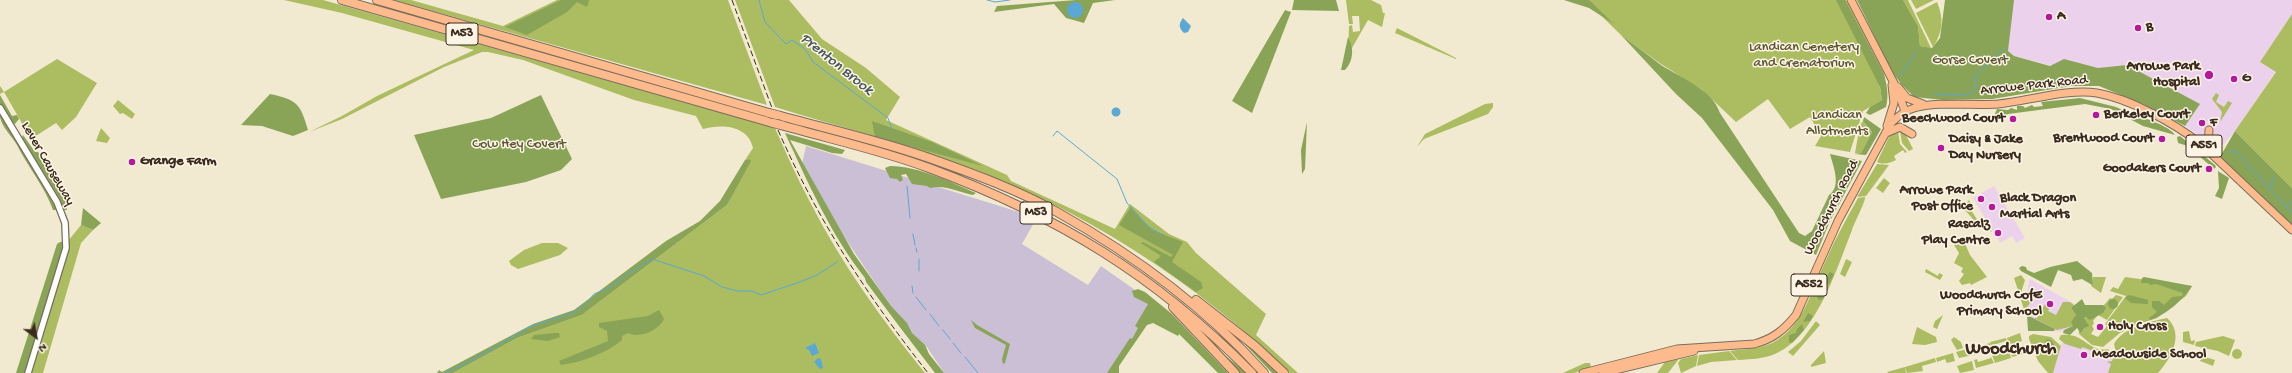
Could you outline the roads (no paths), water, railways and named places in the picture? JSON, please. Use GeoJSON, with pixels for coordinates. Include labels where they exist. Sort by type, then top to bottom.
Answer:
{"type":"FeatureCollection","features":[{"type":"Feature","properties":{"kind":"highway","name":"M53"},"geometry":{"type":"LineString","coordinates":[[342,0],[927,167],[1031,211],[1078,236],[1116,259],[1175,302],[1204,326],[1252,373]]}},
{"type":"Feature","properties":{"kind":"highway","name":"M53"},"geometry":{"type":"LineString","coordinates":[[377,0],[930,158],[1001,186],[1057,212],[1142,265],[1211,319],[1264,373]]}},
{"type":"Feature","properties":{"kind":"highway"},"geometry":{"type":"LineString","coordinates":[[1078,236],[1176,309],[1235,373]]}},
{"type":"Feature","properties":{"kind":"highway"},"geometry":{"type":"LineString","coordinates":[[1142,265],[1178,286],[1222,320],[1284,373]]}},
{"type":"Feature","properties":{"kind":"main road"},"geometry":{"type":"LineString","coordinates":[[1851,0],[1892,79],[1905,111]]}},
{"type":"Feature","properties":{"kind":"main road"},"geometry":{"type":"LineString","coordinates":[[1892,79],[1907,98],[1915,103],[1930,106]]}},
{"type":"Feature","properties":{"kind":"main road"},"geometry":{"type":"LineString","coordinates":[[1877,150],[1894,103],[1892,79]]}},
{"type":"Feature","properties":{"kind":"main road","name":"Arrowe Park Road"},"geometry":{"type":"LineString","coordinates":[[1905,111],[1930,106],[1996,104],[2029,101],[2067,93],[2096,92],[2124,101],[2173,125],[2208,150],[2292,230]]}},
{"type":"Feature","properties":{"kind":"main road","name":"Woodchurch Road"},"geometry":{"type":"LineString","coordinates":[[1583,373],[1677,349],[1702,348],[1765,341],[1785,328],[1796,315],[1838,221],[1891,123],[1905,111]]}},
{"type":"Feature","properties":{"kind":"main road"},"geometry":{"type":"LineString","coordinates":[[1886,133],[1900,127],[1912,134]]}},
{"type":"Feature","properties":{"kind":"main road"},"geometry":{"type":"LineString","coordinates":[[2208,150],[2209,130]]}},
{"type":"Feature","properties":{"kind":"main road","name":"Woodchurch Road"},"geometry":{"type":"LineString","coordinates":[[1592,373],[1601,371],[1604,373],[1702,348]]}},
{"type":"Feature","properties":{"kind":"street","name":"Lever Causeway"},"geometry":{"type":"LineString","coordinates":[[0,108],[57,202],[63,214],[66,236],[62,265],[28,373]]}},
{"type":"Feature","properties":{"kind":"water"},"geometry":{"type":"Polygon","coordinates":[[[1075,2],[1081,4],[1083,10],[1081,16],[1075,18],[1069,16],[1067,10],[1069,4],[1075,2]]]}},
{"type":"Feature","properties":{"kind":"water"},"geometry":{"type":"Polygon","coordinates":[[[1183,18],[1191,26],[1188,32],[1184,33],[1180,26],[1183,18]]]}},
{"type":"Feature","properties":{"kind":"water"},"geometry":{"type":"Polygon","coordinates":[[[1114,108],[1118,108],[1120,112],[1118,116],[1114,116],[1112,114],[1112,110],[1114,108]]]}},
{"type":"Feature","properties":{"kind":"water"},"geometry":{"type":"Polygon","coordinates":[[[815,343],[819,353],[812,356],[809,350],[805,348],[815,343]]]}},
{"type":"Feature","properties":{"kind":"water"},"geometry":{"type":"Polygon","coordinates":[[[818,358],[821,359],[823,368],[820,369],[814,362],[818,358]]]}},
{"type":"Feature","properties":{"kind":"waterway","name":"Prenton Brook"},"geometry":{"type":"LineString","coordinates":[[759,0],[765,22],[786,44],[792,40],[805,49],[813,62],[888,118],[892,129]]}},
{"type":"Feature","properties":{"kind":"waterway"},"geometry":{"type":"LineString","coordinates":[[987,0],[995,2],[1010,0]]}},
{"type":"Feature","properties":{"kind":"waterway"},"geometry":{"type":"LineString","coordinates":[[1935,94],[1962,95],[1972,92],[1976,89],[1975,76],[2003,49]]}},
{"type":"Feature","properties":{"kind":"waterway"},"geometry":{"type":"LineString","coordinates":[[1898,76],[1906,68],[1916,52]]}},
{"type":"Feature","properties":{"kind":"waterway"},"geometry":{"type":"LineString","coordinates":[[1053,136],[1057,131],[1117,179],[1127,203],[1147,226],[1163,235]]}},
{"type":"Feature","properties":{"kind":"waterway"},"geometry":{"type":"LineString","coordinates":[[2230,150],[2237,153],[2292,213]]}},
{"type":"Feature","properties":{"kind":"waterway"},"geometry":{"type":"LineString","coordinates":[[2270,188],[2274,177]]}},
{"type":"Feature","properties":{"kind":"waterway","name":"Prenton Brook"},"geometry":{"type":"LineString","coordinates":[[907,186],[910,218]]}},
{"type":"Feature","properties":{"kind":"waterway"},"geometry":{"type":"LineString","coordinates":[[2287,207],[2292,201]]}},
{"type":"Feature","properties":{"kind":"waterway","name":"Prenton Brook"},"geometry":{"type":"LineString","coordinates":[[913,234],[915,245]]}},
{"type":"Feature","properties":{"kind":"waterway","name":"Prenton Brook"},"geometry":{"type":"LineString","coordinates":[[916,248],[917,252]]}},
{"type":"Feature","properties":{"kind":"waterway"},"geometry":{"type":"LineString","coordinates":[[445,373],[482,355],[529,327],[572,313],[584,306],[594,294],[611,287],[626,275],[652,259],[704,276],[722,287],[738,291],[752,291],[761,295],[817,275],[837,262]]}},
{"type":"Feature","properties":{"kind":"waterway","name":"Prenton Brook"},"geometry":{"type":"LineString","coordinates":[[919,259],[919,271]]}},
{"type":"Feature","properties":{"kind":"waterway","name":"Prenton Brook"},"geometry":{"type":"LineString","coordinates":[[912,286],[913,293]]}},
{"type":"Feature","properties":{"kind":"waterway","name":"Prenton Brook"},"geometry":{"type":"LineString","coordinates":[[916,297],[926,310]]}},
{"type":"Feature","properties":{"kind":"waterway","name":"Prenton Brook"},"geometry":{"type":"LineString","coordinates":[[930,314],[939,326]]}},
{"type":"Feature","properties":{"kind":"waterway","name":"Prenton Brook"},"geometry":{"type":"LineString","coordinates":[[943,330],[950,339]]}},
{"type":"Feature","properties":{"kind":"waterway","name":"Prenton Brook"},"geometry":{"type":"LineString","coordinates":[[953,343],[961,353]]}},
{"type":"Feature","properties":{"kind":"waterway","name":"Prenton Brook"},"geometry":{"type":"LineString","coordinates":[[965,357],[978,373]]}},
{"type":"Feature","properties":{"kind":"railway"},"geometry":{"type":"LineString","coordinates":[[732,0],[772,108]]}},
{"type":"Feature","properties":{"kind":"railway"},"geometry":{"type":"LineString","coordinates":[[778,130],[809,195],[845,256],[864,286],[928,373]]}},
{"type":"Feature","properties":{"kind":"place","name":"A"},"geometry":{"type":"Point","coordinates":[2049,17]}},
{"type":"Feature","properties":{"kind":"place","name":"B"},"geometry":{"type":"Point","coordinates":[2138,28]}},
{"type":"Feature","properties":{"kind":"place","name":"Arrowe Park Hospital"},"geometry":{"type":"Point","coordinates":[2209,75]}},
{"type":"Feature","properties":{"kind":"place","name":"G"},"geometry":{"type":"Point","coordinates":[2234,79]}},
{"type":"Feature","properties":{"kind":"place","name":"Berkeley Court"},"geometry":{"type":"Point","coordinates":[2096,115]}},
{"type":"Feature","properties":{"kind":"place","name":"Beechwood Court"},"geometry":{"type":"Point","coordinates":[2013,119]}},
{"type":"Feature","properties":{"kind":"place","name":"F"},"geometry":{"type":"Point","coordinates":[2202,123]}},
{"type":"Feature","properties":{"kind":"place","name":"Brentwood Court"},"geometry":{"type":"Point","coordinates":[2162,139]}},
{"type":"Feature","properties":{"kind":"place","name":"Daisy & Jake Day Nursery"},"geometry":{"type":"Point","coordinates":[1941,148]}},
{"type":"Feature","properties":{"kind":"place","name":"Grange Farm"},"geometry":{"type":"Point","coordinates":[132,162]}},
{"type":"Feature","properties":{"kind":"place","name":"Goodakers Court"},"geometry":{"type":"Point","coordinates":[2209,169]}},
{"type":"Feature","properties":{"kind":"place","name":"Arrowe Park Post Office"},"geometry":{"type":"Point","coordinates":[1981,199]}},
{"type":"Feature","properties":{"kind":"place","name":"Black Dragon Martial Arts"},"geometry":{"type":"Point","coordinates":[1992,207]}},
{"type":"Feature","properties":{"kind":"place","name":"Rascalz Play Centre"},"geometry":{"type":"Point","coordinates":[1998,233]}},
{"type":"Feature","properties":{"kind":"place","name":"Woodchurch CofE Primary School"},"geometry":{"type":"Point","coordinates":[2050,304]}},
{"type":"Feature","properties":{"kind":"place","name":"Holy Cross"},"geometry":{"type":"Point","coordinates":[2100,327]}},
{"type":"Feature","properties":{"kind":"place","name":"Meadowside School"},"geometry":{"type":"Point","coordinates":[2084,355]}},
{"type":"Feature","properties":{"kind":"district","name":"Woodchurch"},"geometry":{"type":"Point","coordinates":[2011,350]}},
{"type":"Feature","properties":{"kind":"park label","name":"Landican Cemetery and Crematorium"},"geometry":{"type":"Point","coordinates":[1804,56]}},
{"type":"Feature","properties":{"kind":"park label","name":"Gorse Covert"},"geometry":{"type":"Point","coordinates":[1970,61]}},
{"type":"Feature","properties":{"kind":"park label","name":"Landican Allotments"},"geometry":{"type":"Point","coordinates":[1837,124]}},
{"type":"Feature","properties":{"kind":"park label","name":"Cow Hey Covert"},"geometry":{"type":"Point","coordinates":[519,145]}}]}
